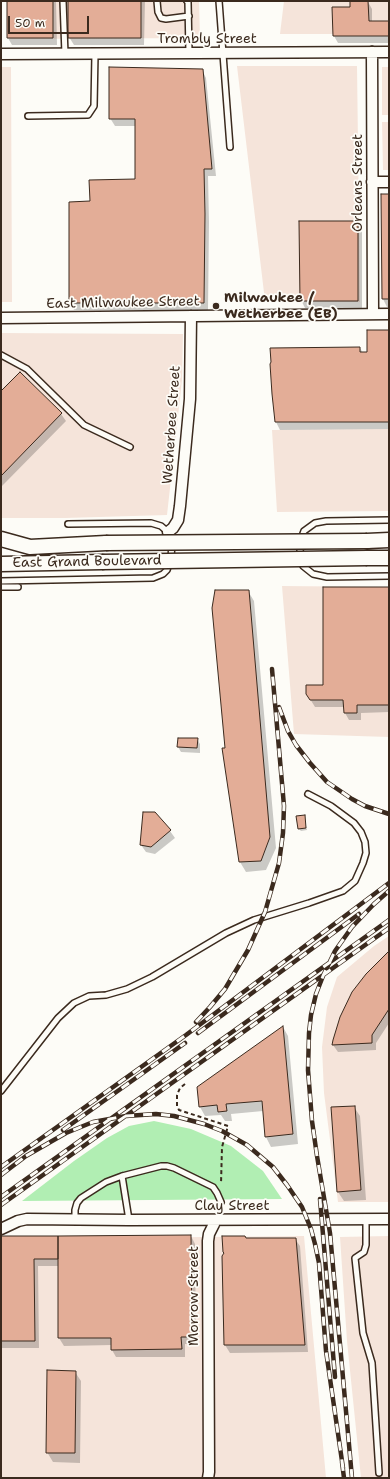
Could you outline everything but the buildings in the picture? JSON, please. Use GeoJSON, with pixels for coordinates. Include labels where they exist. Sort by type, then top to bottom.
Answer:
{"type":"FeatureCollection","features":[{"type":"Feature","properties":{"kind":"main road","name":"East Grand Boulevard"},"geometry":{"type":"LineString","coordinates":[[1,539],[30,547],[106,543],[389,540]]}},
{"type":"Feature","properties":{"kind":"main road"},"geometry":{"type":"LineString","coordinates":[[1,546],[30,547]]}},
{"type":"Feature","properties":{"kind":"main road","name":"East Grand Boulevard"},"geometry":{"type":"LineString","coordinates":[[2,563],[389,558]]}},
{"type":"Feature","properties":{"kind":"street","name":"Orleans Street"},"geometry":{"type":"LineString","coordinates":[[372,52],[373,314]]}},
{"type":"Feature","properties":{"kind":"street","name":"Trombly Street"},"geometry":{"type":"LineString","coordinates":[[1,54],[389,52]]}},
{"type":"Feature","properties":{"kind":"street"},"geometry":{"type":"LineString","coordinates":[[372,182],[389,182]]}},
{"type":"Feature","properties":{"kind":"street","name":"East Milwaukee Street"},"geometry":{"type":"LineString","coordinates":[[1,318],[389,314]]}},
{"type":"Feature","properties":{"kind":"street","name":"Wetherbee Street"},"geometry":{"type":"LineString","coordinates":[[168,532],[178,520],[180,506],[190,399],[191,316]]}},
{"type":"Feature","properties":{"kind":"street","name":"Clay Street"},"geometry":{"type":"LineString","coordinates":[[1,1229],[18,1221],[27,1219],[389,1219]]}},
{"type":"Feature","properties":{"kind":"street","name":"Morrow Street"},"geometry":{"type":"LineString","coordinates":[[208,1478],[208,1241],[209,1234],[216,1220]]}},
{"type":"Feature","properties":{"kind":"lane"},"geometry":{"type":"LineString","coordinates":[[63,1],[65,54]]}},
{"type":"Feature","properties":{"kind":"lane"},"geometry":{"type":"LineString","coordinates":[[157,1],[158,12],[161,18],[166,19],[188,16]]}},
{"type":"Feature","properties":{"kind":"lane"},"geometry":{"type":"LineString","coordinates":[[187,1],[189,53]]}},
{"type":"Feature","properties":{"kind":"lane"},"geometry":{"type":"LineString","coordinates":[[219,1],[230,147]]}},
{"type":"Feature","properties":{"kind":"lane"},"geometry":{"type":"LineString","coordinates":[[28,116],[88,115],[94,106],[95,54]]}},
{"type":"Feature","properties":{"kind":"lane"},"geometry":{"type":"LineString","coordinates":[[1,355],[27,369],[84,425],[130,447]]}},
{"type":"Feature","properties":{"kind":"lane"},"geometry":{"type":"LineString","coordinates":[[389,520],[326,521],[315,523],[304,531],[301,539],[300,550],[303,566],[313,574],[327,576],[389,576]]}},
{"type":"Feature","properties":{"kind":"lane"},"geometry":{"type":"LineString","coordinates":[[68,524],[151,523],[161,526],[168,532]]}},
{"type":"Feature","properties":{"kind":"lane","name":"East Grand Boulevard"},"geometry":{"type":"LineString","coordinates":[[1,581],[153,578],[163,574],[169,564],[172,545],[168,532]]}},
{"type":"Feature","properties":{"kind":"lane","name":"East Grand Boulevard"},"geometry":{"type":"LineString","coordinates":[[1,586],[18,587]]}},
{"type":"Feature","properties":{"kind":"lane"},"geometry":{"type":"LineString","coordinates":[[1,1090],[58,1018],[74,1003],[89,996],[106,995],[126,989],[152,977],[226,933],[254,920],[343,891],[355,881],[366,853],[365,842],[361,832],[354,823],[308,794]]}},
{"type":"Feature","properties":{"kind":"lane"},"geometry":{"type":"LineString","coordinates":[[75,1219],[77,1202],[106,1182],[122,1176],[161,1166],[167,1166],[213,1187],[221,1202]]}},
{"type":"Feature","properties":{"kind":"lane"},"geometry":{"type":"LineString","coordinates":[[122,1176],[129,1220]]}},
{"type":"Feature","properties":{"kind":"lane"},"geometry":{"type":"LineString","coordinates":[[366,1219],[366,1245],[364,1252],[355,1258],[363,1332],[372,1363],[379,1473]]}},
{"type":"Feature","properties":{"kind":"path"},"geometry":{"type":"LineString","coordinates":[[185,1084],[180,1088],[177,1095],[177,1106],[179,1110],[228,1126],[222,1147],[221,1202]]}},
{"type":"Feature","properties":{"kind":"shaded area"},"geometry":{"type":"Polygon","coordinates":[[[10,1],[199,1],[200,38],[10,39],[10,1]]]}},
{"type":"Feature","properties":{"kind":"shaded area"},"geometry":{"type":"Polygon","coordinates":[[[284,1],[389,1],[389,34],[280,34],[284,1]]]}},
{"type":"Feature","properties":{"kind":"shaded area"},"geometry":{"type":"Polygon","coordinates":[[[237,66],[357,66],[360,302],[265,301],[237,66]]]}},
{"type":"Feature","properties":{"kind":"shaded area"},"geometry":{"type":"Polygon","coordinates":[[[1,67],[11,67],[12,302],[1,302],[1,67]]]}},
{"type":"Feature","properties":{"kind":"shaded area"},"geometry":{"type":"Polygon","coordinates":[[[382,67],[389,67],[389,115],[382,115],[382,67]]]}},
{"type":"Feature","properties":{"kind":"shaded area"},"geometry":{"type":"Polygon","coordinates":[[[382,122],[389,122],[389,170],[383,170],[382,122]]]}},
{"type":"Feature","properties":{"kind":"shaded area"},"geometry":{"type":"Polygon","coordinates":[[[1,333],[183,334],[182,380],[167,515],[1,518],[1,333]]]}},
{"type":"Feature","properties":{"kind":"shaded area"},"geometry":{"type":"Polygon","coordinates":[[[389,429],[389,511],[277,512],[272,430],[389,429]]]}},
{"type":"Feature","properties":{"kind":"shaded area"},"geometry":{"type":"Polygon","coordinates":[[[282,586],[389,587],[389,737],[294,734],[282,586]]]}},
{"type":"Feature","properties":{"kind":"shaded area"},"geometry":{"type":"Polygon","coordinates":[[[389,936],[389,1202],[338,1202],[324,1093],[322,1047],[327,1007],[337,977],[374,946],[389,936]]]}},
{"type":"Feature","properties":{"kind":"shaded area"},"geometry":{"type":"Polygon","coordinates":[[[304,1236],[326,1478],[1,1478],[1,1239],[304,1236]]]}},
{"type":"Feature","properties":{"kind":"shaded area"},"geometry":{"type":"Polygon","coordinates":[[[389,1236],[389,1478],[361,1478],[347,1341],[340,1237],[389,1236]]]}},
{"type":"Feature","properties":{"kind":"green space"},"geometry":{"type":"Polygon","coordinates":[[[154,1121],[191,1129],[231,1146],[263,1171],[282,1199],[22,1201],[107,1138],[129,1126],[154,1121]]]}},
{"type":"Feature","properties":{"kind":"railway"},"geometry":{"type":"LineString","coordinates":[[196,1022],[225,989],[248,950],[265,912],[279,863],[283,833],[284,806],[272,669]]}},
{"type":"Feature","properties":{"kind":"railway"},"geometry":{"type":"LineString","coordinates":[[279,707],[288,731],[296,745],[327,782],[365,806],[389,814]]}},
{"type":"Feature","properties":{"kind":"railway"},"geometry":{"type":"LineString","coordinates":[[1,1167],[186,1035],[389,883]]}},
{"type":"Feature","properties":{"kind":"railway"},"geometry":{"type":"LineString","coordinates":[[352,1478],[330,1233],[312,1121],[308,1070],[309,1033],[311,1015],[316,994],[335,951],[352,927],[389,891]]}},
{"type":"Feature","properties":{"kind":"railway"},"geometry":{"type":"LineString","coordinates":[[198,1033],[359,914]]}},
{"type":"Feature","properties":{"kind":"railway"},"geometry":{"type":"LineString","coordinates":[[1,1197],[389,920]]}},
{"type":"Feature","properties":{"kind":"railway"},"geometry":{"type":"LineString","coordinates":[[1,1205],[389,928]]}},
{"type":"Feature","properties":{"kind":"railway"},"geometry":{"type":"LineString","coordinates":[[63,1130],[185,1043]]}},
{"type":"Feature","properties":{"kind":"railway"},"geometry":{"type":"LineString","coordinates":[[26,1156],[66,1133],[93,1122],[126,1116],[156,1114],[174,1116],[204,1124],[222,1131],[247,1145],[273,1167],[302,1207],[315,1244],[319,1263],[326,1351],[343,1468]]}},
{"type":"Feature","properties":{"kind":"railway"},"geometry":{"type":"LineString","coordinates":[[1,1175],[26,1156]]}},
{"type":"Feature","properties":{"kind":"railway"},"geometry":{"type":"LineString","coordinates":[[320,1199],[335,1377]]}},
{"type":"Feature","properties":{"kind":"railway"},"geometry":{"type":"LineString","coordinates":[[342,1462],[344,1478]]}},
{"type":"Feature","properties":{"kind":"place","name":"Milwaukee / Wetherbee (EB)"},"geometry":{"type":"Point","coordinates":[216,306]}}]}
